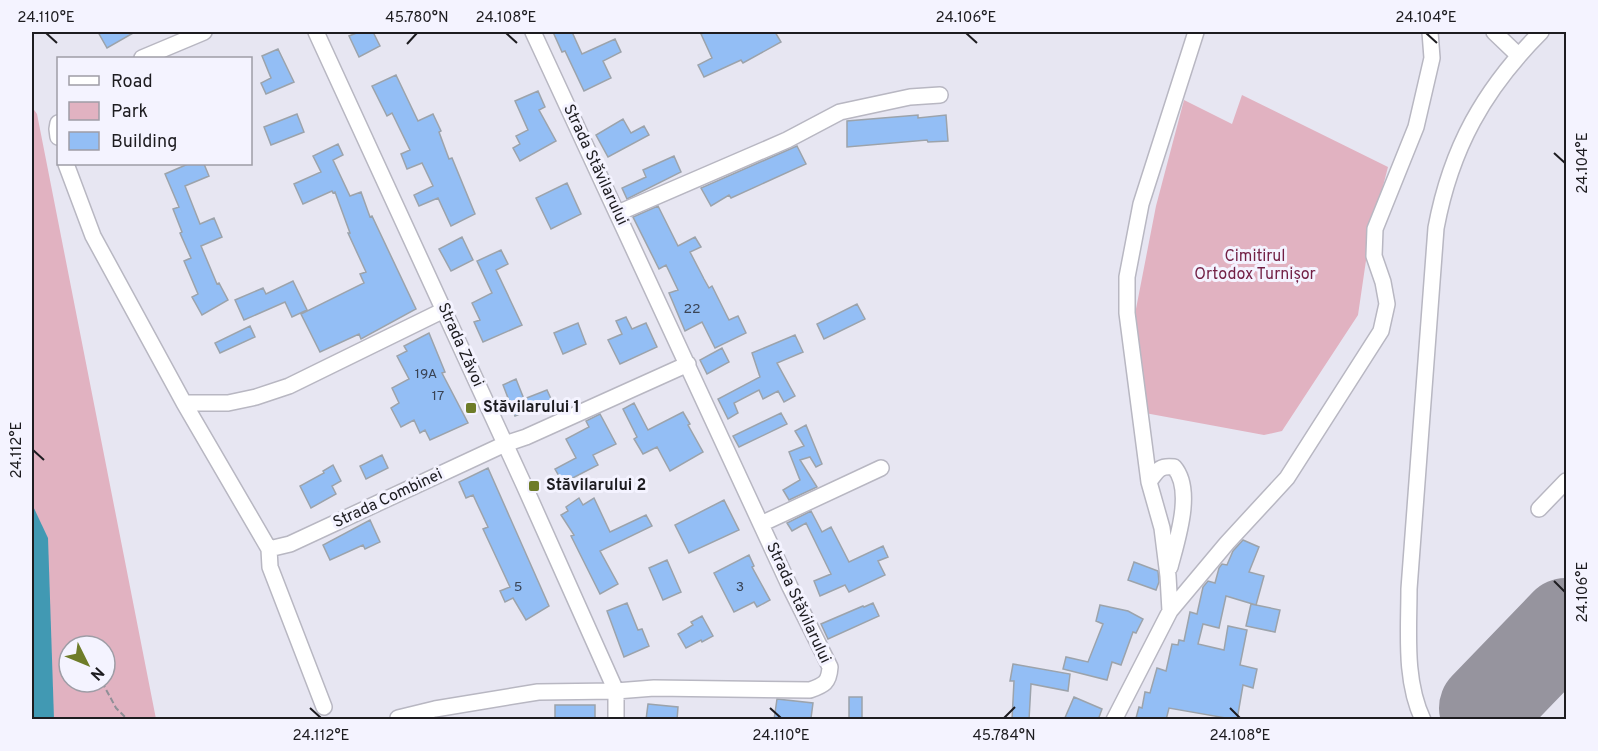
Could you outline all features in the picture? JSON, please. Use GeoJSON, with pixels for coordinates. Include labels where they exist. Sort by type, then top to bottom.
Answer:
{"type":"FeatureCollection","features":[{"type":"Feature","properties":{"kind":"street"},"geometry":{"type":"LineString","coordinates":[[144,57],[204,32]]}},
{"type":"Feature","properties":{"kind":"street","name":"Strada Zăvoi"},"geometry":{"type":"LineString","coordinates":[[316,32],[616,691]]}},
{"type":"Feature","properties":{"kind":"street","name":"Strada Stăvilarului"},"geometry":{"type":"LineString","coordinates":[[398,718],[435,709],[538,692],[654,688],[810,690],[823,685],[829,677],[830,667],[761,524],[533,32]]}},
{"type":"Feature","properties":{"kind":"street"},"geometry":{"type":"LineString","coordinates":[[1170,612],[1162,528],[1149,482],[1127,313],[1127,277],[1141,204],[1196,32]]}},
{"type":"Feature","properties":{"kind":"street"},"geometry":{"type":"LineString","coordinates":[[1114,720],[1170,612],[1227,543],[1287,478],[1381,331],[1387,304],[1383,282],[1374,256],[1376,229],[1416,127],[1432,58],[1430,32]]}},
{"type":"Feature","properties":{"kind":"street"},"geometry":{"type":"LineString","coordinates":[[1494,32],[1518,55]]}},
{"type":"Feature","properties":{"kind":"street"},"geometry":{"type":"LineString","coordinates":[[1423,720],[1411,682],[1408,646],[1409,589],[1436,228],[1441,198],[1462,139],[1484,101],[1518,55],[1541,32]]}},
{"type":"Feature","properties":{"kind":"street"},"geometry":{"type":"LineString","coordinates":[[618,213],[787,140],[840,112],[910,97],[940,95]]}},
{"type":"Feature","properties":{"kind":"street"},"geometry":{"type":"LineString","coordinates":[[66,165],[93,236],[184,403],[269,549],[270,567],[324,707]]}},
{"type":"Feature","properties":{"kind":"street"},"geometry":{"type":"LineString","coordinates":[[184,403],[228,403],[256,397],[288,386],[444,310]]}},
{"type":"Feature","properties":{"kind":"street"},"geometry":{"type":"LineString","coordinates":[[505,444],[526,437],[688,364]]}},
{"type":"Feature","properties":{"kind":"street","name":"Strada Combinei"},"geometry":{"type":"LineString","coordinates":[[269,549],[290,544],[505,444]]}},
{"type":"Feature","properties":{"kind":"street"},"geometry":{"type":"LineString","coordinates":[[1149,482],[1158,470],[1165,466],[1174,466],[1181,474],[1184,493],[1179,529],[1168,576]]}},
{"type":"Feature","properties":{"kind":"street"},"geometry":{"type":"LineString","coordinates":[[761,524],[881,468]]}},
{"type":"Feature","properties":{"kind":"street"},"geometry":{"type":"LineString","coordinates":[[1539,509],[1566,481]]}},
{"type":"Feature","properties":{"kind":"street"},"geometry":{"type":"LineString","coordinates":[[616,691],[616,720]]}},
{"type":"Feature","properties":{"kind":"path"},"geometry":{"type":"LineString","coordinates":[[108,694],[116,708],[128,720]]}},
{"type":"Feature","properties":{"kind":"green space","name":"Cimitirul Ortodox Turnișor"},"geometry":{"type":"Polygon","coordinates":[[[1242,95],[1388,167],[1369,240],[1358,315],[1282,431],[1264,435],[1145,413],[1135,314],[1156,206],[1184,100],[1232,124],[1242,95]]]}},
{"type":"Feature","properties":{"kind":"green space"},"geometry":{"type":"Polygon","coordinates":[[[32,107],[37,114],[156,719],[32,719],[32,107]]]}},
{"type":"Feature","properties":{"kind":"water"},"geometry":{"type":"Polygon","coordinates":[[[32,504],[48,538],[54,719],[32,719],[32,504]]]}},
{"type":"Feature","properties":{"kind":"building"},"geometry":{"type":"Polygon","coordinates":[[[98,32],[135,32],[107,48],[98,32]]]}},
{"type":"Feature","properties":{"kind":"building"},"geometry":{"type":"Polygon","coordinates":[[[359,32],[373,32],[380,46],[359,57],[349,36],[359,32]]]}},
{"type":"Feature","properties":{"kind":"building"},"geometry":{"type":"Polygon","coordinates":[[[553,32],[572,32],[582,54],[615,39],[621,52],[603,61],[611,78],[584,91],[553,32]]]}},
{"type":"Feature","properties":{"kind":"building"},"geometry":{"type":"Polygon","coordinates":[[[706,32],[775,32],[781,42],[743,63],[741,60],[704,77],[698,65],[712,58],[701,34],[706,32]]]}},
{"type":"Feature","properties":{"kind":"building"},"geometry":{"type":"Polygon","coordinates":[[[278,49],[294,82],[266,94],[261,83],[271,78],[262,56],[278,49]]]}},
{"type":"Feature","properties":{"kind":"building"},"geometry":{"type":"Polygon","coordinates":[[[396,75],[418,121],[433,114],[441,131],[439,132],[449,159],[452,158],[475,214],[451,226],[438,198],[419,206],[414,195],[433,186],[422,163],[407,169],[401,154],[410,150],[392,113],[387,116],[372,86],[396,75]]]}},
{"type":"Feature","properties":{"kind":"building"},"geometry":{"type":"Polygon","coordinates":[[[538,91],[545,107],[539,110],[556,141],[520,161],[513,148],[520,144],[516,136],[528,130],[515,101],[538,91]]]}},
{"type":"Feature","properties":{"kind":"building"},"geometry":{"type":"Polygon","coordinates":[[[297,114],[304,132],[271,145],[264,127],[297,114]]]}},
{"type":"Feature","properties":{"kind":"building"},"geometry":{"type":"Polygon","coordinates":[[[918,115],[918,118],[946,115],[948,141],[928,142],[927,140],[847,147],[847,121],[918,115]]]}},
{"type":"Feature","properties":{"kind":"building"},"geometry":{"type":"Polygon","coordinates":[[[623,119],[631,133],[644,126],[649,135],[608,157],[596,135],[623,119]]]}},
{"type":"Feature","properties":{"kind":"building"},"geometry":{"type":"Polygon","coordinates":[[[338,144],[343,155],[333,160],[350,196],[361,192],[370,217],[372,216],[416,309],[361,339],[359,334],[320,352],[301,314],[364,283],[360,274],[366,272],[348,233],[350,233],[335,192],[332,191],[303,204],[294,184],[321,172],[313,156],[338,144]]]}},
{"type":"Feature","properties":{"kind":"building"},"geometry":{"type":"Polygon","coordinates":[[[797,146],[806,164],[731,198],[729,195],[711,206],[701,188],[797,146]]]}},
{"type":"Feature","properties":{"kind":"building"},"geometry":{"type":"Polygon","coordinates":[[[674,156],[681,172],[627,199],[622,188],[646,177],[643,170],[674,156]]]}},
{"type":"Feature","properties":{"kind":"building"},"geometry":{"type":"Polygon","coordinates":[[[186,165],[204,165],[209,176],[185,186],[200,224],[214,218],[222,237],[201,246],[217,284],[219,283],[228,300],[202,315],[192,297],[198,294],[184,261],[191,258],[173,209],[179,207],[165,174],[186,165]]]}},
{"type":"Feature","properties":{"kind":"building"},"geometry":{"type":"Polygon","coordinates":[[[567,183],[581,214],[551,229],[536,198],[567,183]]]}},
{"type":"Feature","properties":{"kind":"building"},"geometry":{"type":"Polygon","coordinates":[[[658,206],[678,246],[695,237],[701,247],[690,252],[704,279],[709,288],[712,286],[729,320],[738,316],[746,333],[715,348],[702,322],[685,331],[669,293],[678,290],[666,265],[659,269],[633,217],[658,206]]]}},
{"type":"Feature","properties":{"kind":"building"},"geometry":{"type":"Polygon","coordinates":[[[462,237],[473,260],[451,271],[439,249],[462,237]]]}},
{"type":"Feature","properties":{"kind":"building"},"geometry":{"type":"Polygon","coordinates":[[[501,250],[508,264],[496,270],[522,325],[483,342],[474,322],[480,320],[472,303],[492,293],[477,261],[501,250]]]}},
{"type":"Feature","properties":{"kind":"building"},"geometry":{"type":"Polygon","coordinates":[[[293,281],[307,310],[292,317],[285,302],[244,320],[235,300],[263,288],[266,294],[293,281]]]}},
{"type":"Feature","properties":{"kind":"building"},"geometry":{"type":"Polygon","coordinates":[[[857,304],[865,319],[824,339],[817,324],[857,304]]]}},
{"type":"Feature","properties":{"kind":"building"},"geometry":{"type":"Polygon","coordinates":[[[626,317],[632,329],[646,323],[657,347],[620,364],[608,340],[622,334],[616,321],[626,317]]]}},
{"type":"Feature","properties":{"kind":"building"},"geometry":{"type":"Polygon","coordinates":[[[578,323],[586,344],[563,354],[554,333],[578,323]]]}},
{"type":"Feature","properties":{"kind":"building"},"geometry":{"type":"Polygon","coordinates":[[[250,326],[255,337],[220,353],[215,343],[250,326]]]}},
{"type":"Feature","properties":{"kind":"building"},"geometry":{"type":"Polygon","coordinates":[[[429,333],[445,372],[442,373],[468,423],[430,440],[425,430],[420,433],[414,420],[401,427],[391,408],[399,403],[392,388],[409,379],[397,356],[407,351],[404,346],[429,333]]]}},
{"type":"Feature","properties":{"kind":"building"},"geometry":{"type":"Polygon","coordinates":[[[795,335],[803,352],[777,363],[795,396],[784,402],[778,391],[763,399],[759,390],[734,403],[738,413],[728,419],[718,399],[760,377],[752,353],[795,335]]]}},
{"type":"Feature","properties":{"kind":"building"},"geometry":{"type":"Polygon","coordinates":[[[722,348],[729,362],[707,374],[700,360],[722,348]]]}},
{"type":"Feature","properties":{"kind":"building"},"geometry":{"type":"Polygon","coordinates":[[[516,379],[524,399],[547,390],[552,401],[515,416],[503,385],[516,379]]]}},
{"type":"Feature","properties":{"kind":"building"},"geometry":{"type":"Polygon","coordinates":[[[634,403],[648,430],[683,412],[703,452],[670,471],[657,447],[643,454],[634,439],[637,437],[623,409],[634,403]]]}},
{"type":"Feature","properties":{"kind":"building"},"geometry":{"type":"Polygon","coordinates":[[[781,413],[787,424],[739,447],[733,436],[781,413]]]}},
{"type":"Feature","properties":{"kind":"building"},"geometry":{"type":"Polygon","coordinates":[[[600,414],[616,444],[593,455],[598,465],[563,483],[555,469],[576,458],[566,439],[589,427],[586,421],[600,414]]]}},
{"type":"Feature","properties":{"kind":"building"},"geometry":{"type":"Polygon","coordinates":[[[806,425],[822,464],[816,467],[810,457],[800,460],[817,487],[789,500],[783,490],[800,480],[789,452],[804,446],[795,431],[806,425]]]}},
{"type":"Feature","properties":{"kind":"building"},"geometry":{"type":"Polygon","coordinates":[[[382,455],[388,468],[366,479],[360,466],[382,455]]]}},
{"type":"Feature","properties":{"kind":"building"},"geometry":{"type":"Polygon","coordinates":[[[333,465],[341,481],[332,486],[336,494],[311,508],[300,486],[324,473],[323,471],[333,465]]]}},
{"type":"Feature","properties":{"kind":"building"},"geometry":{"type":"Polygon","coordinates":[[[488,468],[549,606],[526,620],[513,598],[505,602],[500,591],[510,587],[483,529],[488,527],[473,495],[466,498],[459,482],[488,468]]]}},
{"type":"Feature","properties":{"kind":"building"},"geometry":{"type":"Polygon","coordinates":[[[579,498],[583,505],[594,498],[610,532],[646,515],[652,526],[600,551],[618,584],[600,594],[571,536],[574,535],[561,515],[568,511],[566,507],[579,498]]]}},
{"type":"Feature","properties":{"kind":"building"},"geometry":{"type":"Polygon","coordinates":[[[724,500],[739,530],[689,553],[675,525],[724,500]]]}},
{"type":"Feature","properties":{"kind":"building"},"geometry":{"type":"Polygon","coordinates":[[[811,511],[822,532],[831,527],[849,562],[883,546],[888,557],[878,561],[885,575],[849,592],[845,585],[820,596],[814,581],[831,574],[806,523],[792,531],[787,523],[811,511]]]}},
{"type":"Feature","properties":{"kind":"building"},"geometry":{"type":"Polygon","coordinates":[[[370,520],[380,542],[365,549],[363,545],[330,560],[323,545],[370,520]]]}},
{"type":"Feature","properties":{"kind":"building"},"geometry":{"type":"Polygon","coordinates":[[[1243,540],[1259,547],[1249,572],[1264,576],[1256,605],[1226,596],[1219,628],[1203,624],[1198,644],[1224,650],[1228,626],[1247,630],[1240,665],[1257,669],[1253,688],[1243,685],[1237,720],[1169,708],[1166,720],[1136,718],[1139,707],[1142,708],[1145,692],[1150,693],[1157,668],[1166,671],[1172,644],[1178,645],[1179,640],[1184,641],[1190,612],[1197,614],[1203,587],[1208,581],[1215,583],[1219,568],[1222,564],[1227,565],[1233,551],[1243,540]]]}},
{"type":"Feature","properties":{"kind":"building"},"geometry":{"type":"Polygon","coordinates":[[[749,555],[754,566],[752,567],[770,600],[757,607],[754,602],[734,612],[714,573],[749,555]]]}},
{"type":"Feature","properties":{"kind":"building"},"geometry":{"type":"Polygon","coordinates":[[[667,560],[681,592],[663,600],[649,568],[667,560]]]}},
{"type":"Feature","properties":{"kind":"building"},"geometry":{"type":"Polygon","coordinates":[[[1134,562],[1158,571],[1159,582],[1156,590],[1128,580],[1134,562]]]}},
{"type":"Feature","properties":{"kind":"building"},"geometry":{"type":"Polygon","coordinates":[[[627,603],[638,630],[642,629],[649,646],[624,657],[607,611],[627,603]]]}},
{"type":"Feature","properties":{"kind":"building"},"geometry":{"type":"Polygon","coordinates":[[[873,603],[879,616],[828,639],[821,624],[873,603]]]}},
{"type":"Feature","properties":{"kind":"building"},"geometry":{"type":"Polygon","coordinates":[[[1251,604],[1280,610],[1275,632],[1246,626],[1251,604]]]}},
{"type":"Feature","properties":{"kind":"building"},"geometry":{"type":"Polygon","coordinates":[[[1100,605],[1128,611],[1143,619],[1136,633],[1133,632],[1121,665],[1112,662],[1107,680],[1063,669],[1066,657],[1088,662],[1103,624],[1096,621],[1100,605]]]}},
{"type":"Feature","properties":{"kind":"building"},"geometry":{"type":"Polygon","coordinates":[[[702,616],[713,636],[686,648],[678,634],[702,616]]]}},
{"type":"Feature","properties":{"kind":"building"},"geometry":{"type":"Polygon","coordinates":[[[1013,664],[1070,674],[1068,691],[1031,684],[1029,720],[1012,720],[1014,681],[1010,681],[1013,664]]]}},
{"type":"Feature","properties":{"kind":"building"},"geometry":{"type":"Polygon","coordinates":[[[849,697],[862,697],[862,720],[849,720],[849,697]]]}},
{"type":"Feature","properties":{"kind":"building"},"geometry":{"type":"Polygon","coordinates":[[[1074,697],[1102,709],[1098,720],[1064,720],[1074,697]]]}},
{"type":"Feature","properties":{"kind":"building"},"geometry":{"type":"Polygon","coordinates":[[[777,699],[813,703],[811,718],[774,720],[777,699]]]}},
{"type":"Feature","properties":{"kind":"building"},"geometry":{"type":"Polygon","coordinates":[[[648,704],[678,707],[677,720],[646,720],[648,704]]]}},
{"type":"Feature","properties":{"kind":"building"},"geometry":{"type":"Polygon","coordinates":[[[555,705],[595,705],[595,720],[555,718],[555,705]]]}},
{"type":"Feature","properties":{"kind":"runway"},"geometry":{"type":"LineString","coordinates":[[1485,708],[1566,624]]}},
{"type":"Feature","properties":{"kind":"place","name":"Stăvilarului 1"},"geometry":{"type":"Point","coordinates":[471,408]}},
{"type":"Feature","properties":{"kind":"place","name":"Stăvilarului 2"},"geometry":{"type":"Point","coordinates":[534,486]}}]}
